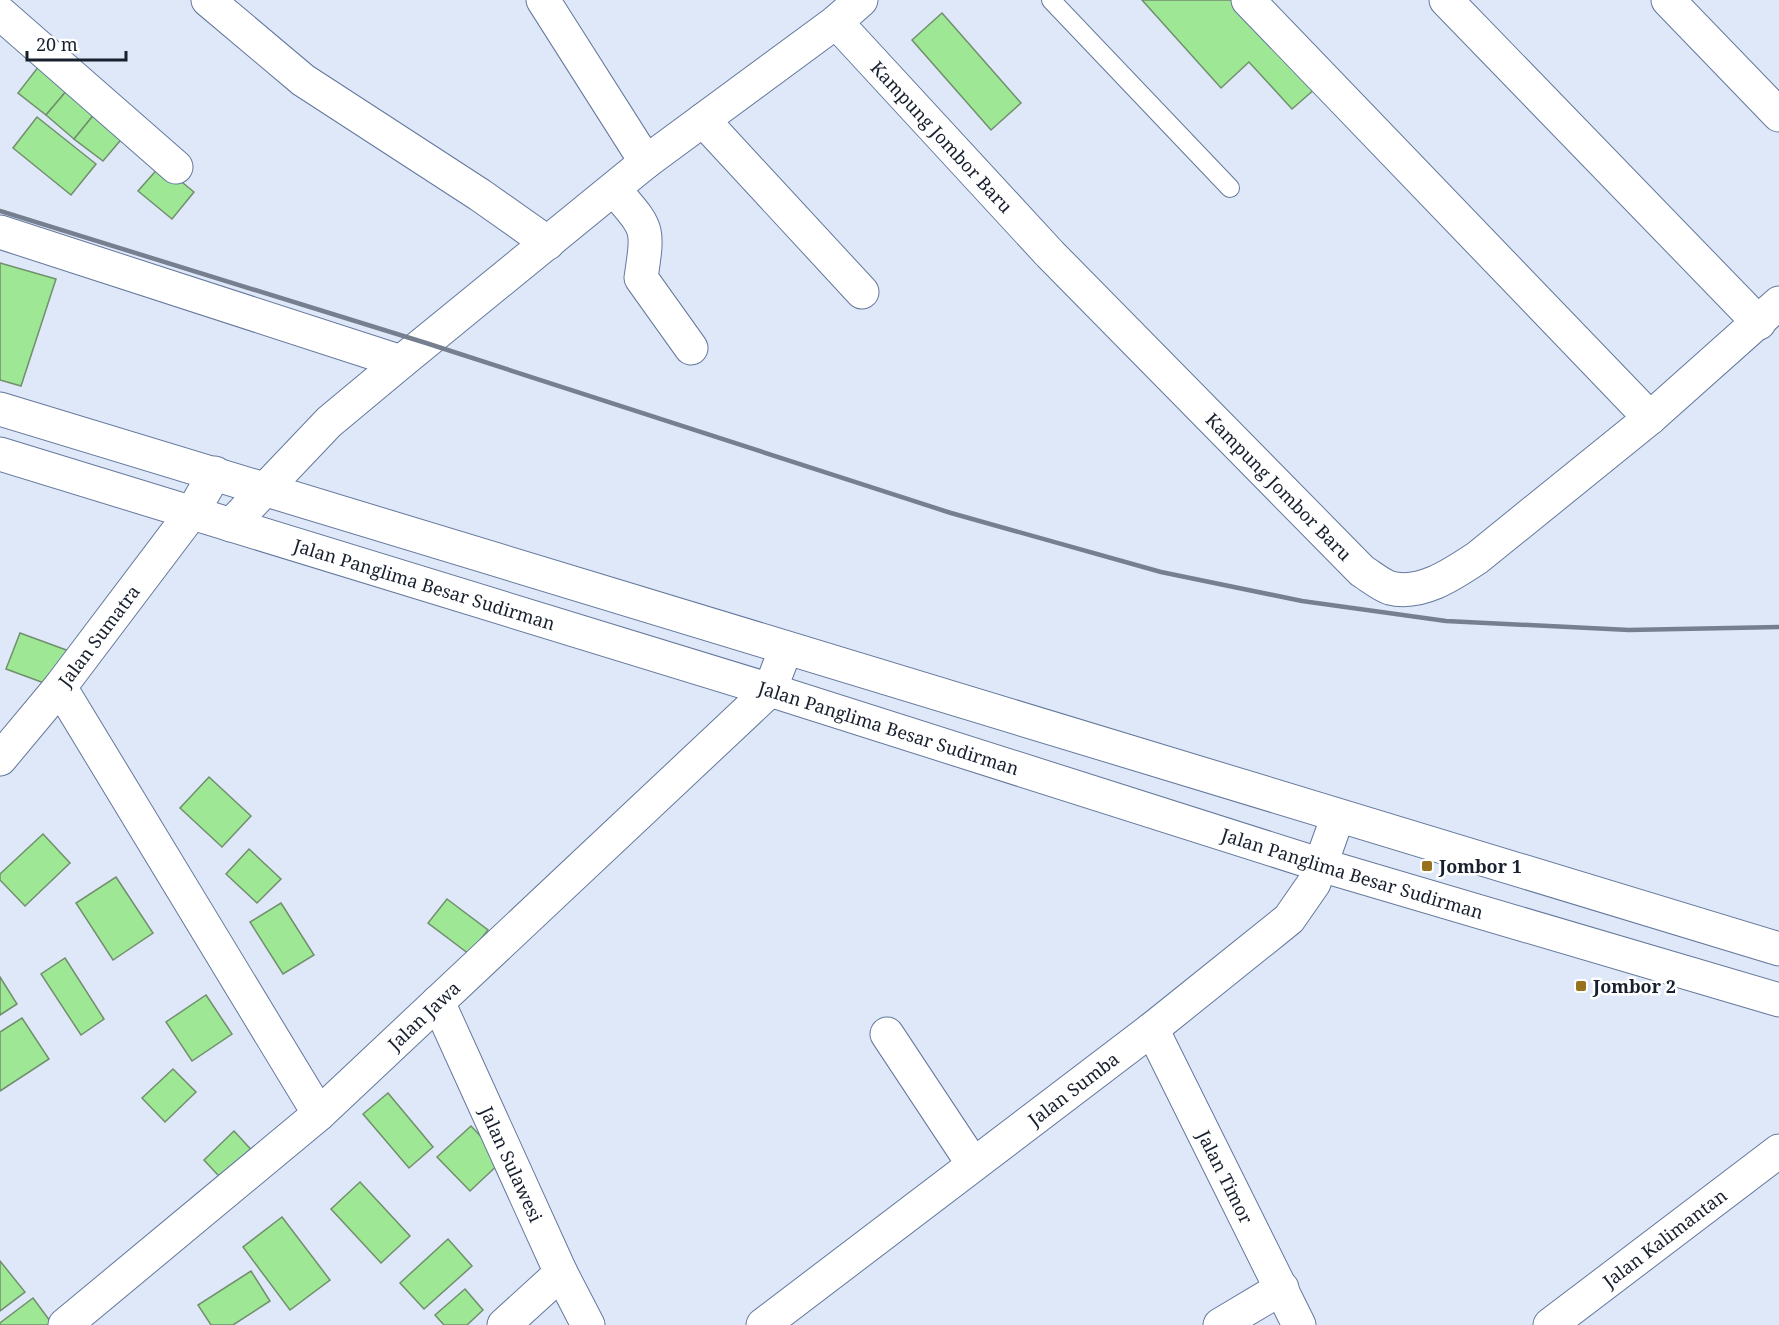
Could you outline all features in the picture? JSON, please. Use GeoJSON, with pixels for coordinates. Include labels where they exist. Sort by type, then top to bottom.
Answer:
{"type":"FeatureCollection","features":[{"type":"Feature","properties":{"kind":"street"},"geometry":{"type":"LineString","coordinates":[[208,0],[303,80],[548,243]]}},
{"type":"Feature","properties":{"kind":"street"},"geometry":{"type":"LineString","coordinates":[[543,0],[646,162]]}},
{"type":"Feature","properties":{"kind":"street"},"geometry":{"type":"LineString","coordinates":[[231,525],[329,422],[401,362],[646,162],[836,22],[861,0]]}},
{"type":"Feature","properties":{"kind":"street"},"geometry":{"type":"LineString","coordinates":[[1248,0],[1650,418]]}},
{"type":"Feature","properties":{"kind":"street"},"geometry":{"type":"LineString","coordinates":[[1446,0],[1769,313]]}},
{"type":"Feature","properties":{"kind":"street"},"geometry":{"type":"LineString","coordinates":[[1668,0],[1779,115]]}},
{"type":"Feature","properties":{"kind":"street"},"geometry":{"type":"LineString","coordinates":[[0,13],[176,167]]}},
{"type":"Feature","properties":{"kind":"street","name":"Kampung Jombor Baru"},"geometry":{"type":"LineString","coordinates":[[836,22],[1058,263],[1362,571],[1390,588],[1418,588],[1446,578],[1477,558],[1650,418],[1769,313]]}},
{"type":"Feature","properties":{"kind":"street"},"geometry":{"type":"LineString","coordinates":[[703,120],[862,292]]}},
{"type":"Feature","properties":{"kind":"street"},"geometry":{"type":"LineString","coordinates":[[614,189],[643,225],[647,243],[641,278],[691,348]]}},
{"type":"Feature","properties":{"kind":"street"},"geometry":{"type":"LineString","coordinates":[[0,232],[401,362]]}},
{"type":"Feature","properties":{"kind":"street"},"geometry":{"type":"LineString","coordinates":[[0,409],[1779,949]]}},
{"type":"Feature","properties":{"kind":"street","name":"Jalan Panglima Besar Sudirman"},"geometry":{"type":"LineString","coordinates":[[0,453],[770,690],[1321,865],[1779,1000]]}},
{"type":"Feature","properties":{"kind":"street","name":"Jalan Sumatra"},"geometry":{"type":"LineString","coordinates":[[0,759],[60,687],[193,511],[215,473]]}},
{"type":"Feature","properties":{"kind":"street"},"geometry":{"type":"LineString","coordinates":[[770,690],[786,648]]}},
{"type":"Feature","properties":{"kind":"street"},"geometry":{"type":"LineString","coordinates":[[60,687],[319,1114]]}},
{"type":"Feature","properties":{"kind":"street","name":"Jalan Jawa"},"geometry":{"type":"LineString","coordinates":[[65,1325],[319,1114],[770,690]]}},
{"type":"Feature","properties":{"kind":"street","name":"Jalan Sumba"},"geometry":{"type":"LineString","coordinates":[[763,1325],[1152,1029],[1289,919],[1303,902],[1321,865],[1338,816]]}},
{"type":"Feature","properties":{"kind":"street","name":"Jalan Sulawesi"},"geometry":{"type":"LineString","coordinates":[[438,1002],[561,1273],[588,1325]]}},
{"type":"Feature","properties":{"kind":"street","name":"Jalan Timor"},"geometry":{"type":"LineString","coordinates":[[1152,1029],[1299,1325]]}},
{"type":"Feature","properties":{"kind":"street"},"geometry":{"type":"LineString","coordinates":[[887,1034],[973,1164]]}},
{"type":"Feature","properties":{"kind":"street","name":"Jalan Kalimantan"},"geometry":{"type":"LineString","coordinates":[[1550,1325],[1779,1151]]}},
{"type":"Feature","properties":{"kind":"street"},"geometry":{"type":"LineString","coordinates":[[504,1325],[561,1273]]}},
{"type":"Feature","properties":{"kind":"street"},"geometry":{"type":"LineString","coordinates":[[1220,1325],[1282,1288]]}},
{"type":"Feature","properties":{"kind":"lane"},"geometry":{"type":"LineString","coordinates":[[1051,0],[1230,188]]}},
{"type":"Feature","properties":{"kind":"building"},"geometry":{"type":"Polygon","coordinates":[[[1142,0],[1237,0],[1316,88],[1292,109],[1249,62],[1221,88],[1142,0]]]}},
{"type":"Feature","properties":{"kind":"building"},"geometry":{"type":"Polygon","coordinates":[[[942,13],[1021,103],[991,130],[912,40],[942,13]]]}},
{"type":"Feature","properties":{"kind":"building"},"geometry":{"type":"Polygon","coordinates":[[[39,66],[68,89],[46,115],[18,93],[39,66]]]}},
{"type":"Feature","properties":{"kind":"building"},"geometry":{"type":"Polygon","coordinates":[[[68,89],[96,112],[74,139],[46,115],[68,89]]]}},
{"type":"Feature","properties":{"kind":"building"},"geometry":{"type":"Polygon","coordinates":[[[96,112],[125,135],[103,161],[74,139],[96,112]]]}},
{"type":"Feature","properties":{"kind":"building"},"geometry":{"type":"Polygon","coordinates":[[[37,117],[96,164],[71,195],[13,148],[37,117]]]}},
{"type":"Feature","properties":{"kind":"building"},"geometry":{"type":"Polygon","coordinates":[[[161,165],[194,192],[172,219],[138,191],[161,165]]]}},
{"type":"Feature","properties":{"kind":"building"},"geometry":{"type":"Polygon","coordinates":[[[0,263],[56,279],[21,386],[0,380],[0,263]]]}},
{"type":"Feature","properties":{"kind":"building"},"geometry":{"type":"Polygon","coordinates":[[[20,633],[69,651],[55,687],[6,669],[20,633]]]}},
{"type":"Feature","properties":{"kind":"building"},"geometry":{"type":"Polygon","coordinates":[[[209,777],[251,816],[222,847],[180,808],[209,777]]]}},
{"type":"Feature","properties":{"kind":"building"},"geometry":{"type":"Polygon","coordinates":[[[43,834],[70,863],[25,906],[0,880],[0,874],[43,834]]]}},
{"type":"Feature","properties":{"kind":"building"},"geometry":{"type":"Polygon","coordinates":[[[249,849],[281,879],[257,903],[226,874],[249,849]]]}},
{"type":"Feature","properties":{"kind":"building"},"geometry":{"type":"Polygon","coordinates":[[[116,877],[153,933],[113,960],[76,903],[116,877]]]}},
{"type":"Feature","properties":{"kind":"building"},"geometry":{"type":"Polygon","coordinates":[[[447,899],[488,930],[469,954],[428,923],[447,899]]]}},
{"type":"Feature","properties":{"kind":"building"},"geometry":{"type":"Polygon","coordinates":[[[281,903],[314,955],[283,974],[250,922],[281,903]]]}},
{"type":"Feature","properties":{"kind":"building"},"geometry":{"type":"Polygon","coordinates":[[[65,958],[104,1019],[81,1035],[41,974],[65,958]]]}},
{"type":"Feature","properties":{"kind":"building"},"geometry":{"type":"Polygon","coordinates":[[[0,977],[17,1004],[0,1015],[0,977]]]}},
{"type":"Feature","properties":{"kind":"building"},"geometry":{"type":"Polygon","coordinates":[[[206,995],[232,1034],[192,1061],[166,1022],[206,995]]]}},
{"type":"Feature","properties":{"kind":"building"},"geometry":{"type":"Polygon","coordinates":[[[22,1018],[49,1059],[0,1091],[0,1032],[22,1018]]]}},
{"type":"Feature","properties":{"kind":"building"},"geometry":{"type":"Polygon","coordinates":[[[173,1069],[196,1092],[165,1122],[142,1098],[173,1069]]]}},
{"type":"Feature","properties":{"kind":"building"},"geometry":{"type":"Polygon","coordinates":[[[388,1093],[433,1147],[409,1168],[363,1114],[388,1093]]]}},
{"type":"Feature","properties":{"kind":"building"},"geometry":{"type":"Polygon","coordinates":[[[471,1126],[503,1160],[470,1191],[437,1157],[471,1126]]]}},
{"type":"Feature","properties":{"kind":"building"},"geometry":{"type":"Polygon","coordinates":[[[234,1131],[258,1157],[228,1186],[204,1160],[234,1131]]]}},
{"type":"Feature","properties":{"kind":"building"},"geometry":{"type":"Polygon","coordinates":[[[360,1182],[410,1236],[381,1263],[331,1209],[360,1182]]]}},
{"type":"Feature","properties":{"kind":"building"},"geometry":{"type":"Polygon","coordinates":[[[282,1217],[330,1280],[290,1310],[243,1247],[282,1217]]]}},
{"type":"Feature","properties":{"kind":"building"},"geometry":{"type":"Polygon","coordinates":[[[448,1239],[472,1266],[424,1309],[400,1283],[448,1239]]]}},
{"type":"Feature","properties":{"kind":"building"},"geometry":{"type":"Polygon","coordinates":[[[0,1261],[25,1292],[0,1311],[0,1261]]]}},
{"type":"Feature","properties":{"kind":"building"},"geometry":{"type":"Polygon","coordinates":[[[251,1271],[270,1301],[233,1325],[211,1325],[198,1305],[251,1271]]]}},
{"type":"Feature","properties":{"kind":"building"},"geometry":{"type":"Polygon","coordinates":[[[465,1289],[483,1310],[467,1325],[444,1325],[435,1315],[465,1289]]]}},
{"type":"Feature","properties":{"kind":"building"},"geometry":{"type":"Polygon","coordinates":[[[33,1298],[53,1325],[0,1325],[0,1323],[33,1298]]]}},
{"type":"Feature","properties":{"kind":"railway"},"geometry":{"type":"LineString","coordinates":[[0,211],[426,343],[951,513],[1161,572],[1302,601],[1446,621],[1629,630],[1779,627]]}},
{"type":"Feature","properties":{"kind":"place","name":"Jombor 1"},"geometry":{"type":"Point","coordinates":[1427,866]}},
{"type":"Feature","properties":{"kind":"place","name":"Jombor 2"},"geometry":{"type":"Point","coordinates":[1581,986]}}]}
